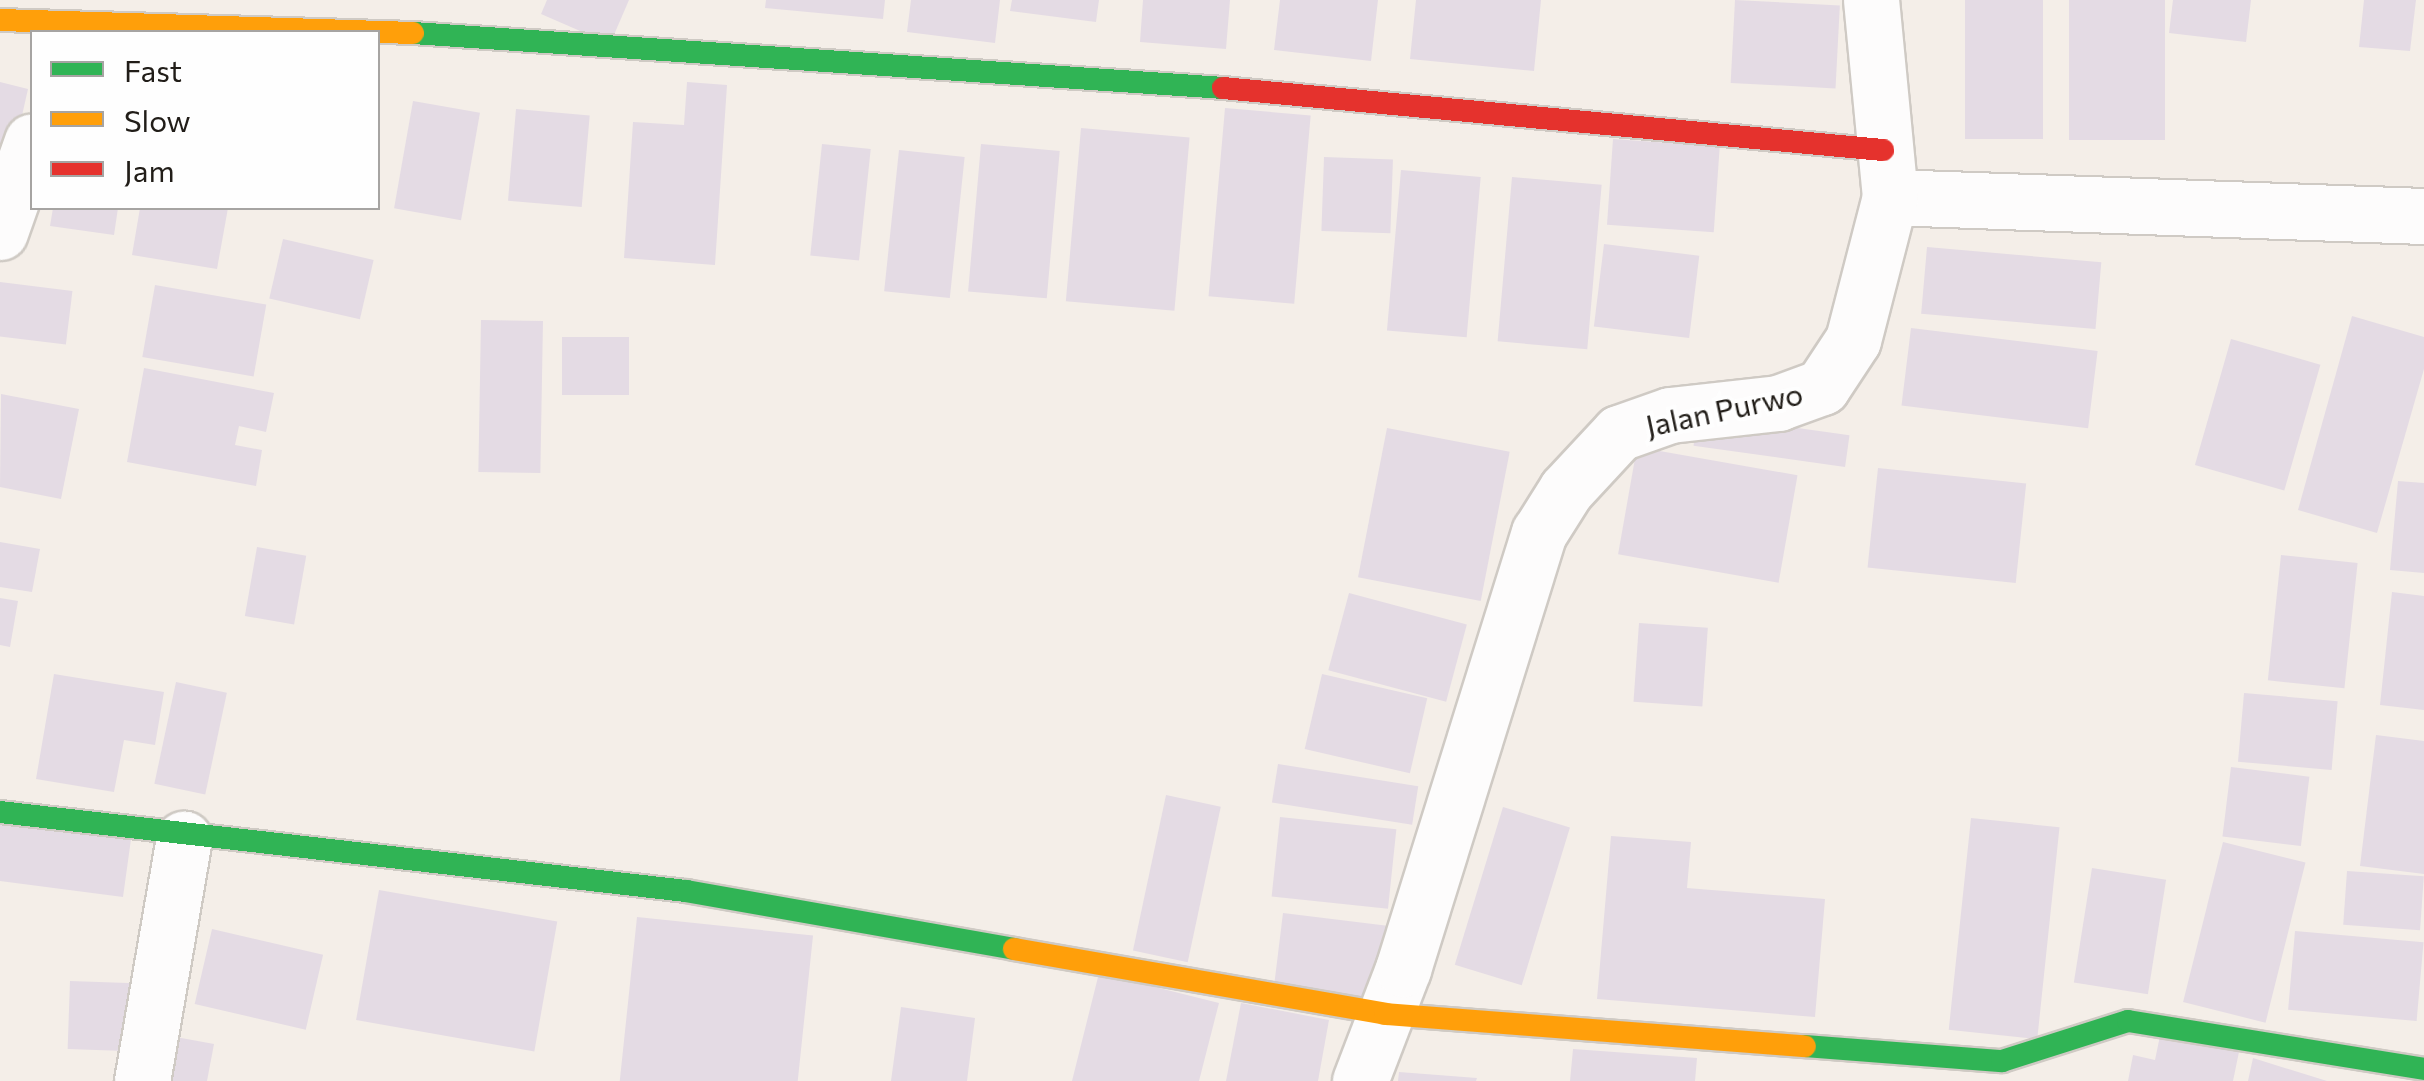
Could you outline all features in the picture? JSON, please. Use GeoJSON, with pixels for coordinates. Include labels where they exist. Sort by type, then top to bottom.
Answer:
{"type":"FeatureCollection","features":[{"type":"Feature","properties":{"kind":"street","name":"Jalan Purwo"},"geometry":{"type":"LineString","coordinates":[[1360,1081],[1539,532],[1589,457],[1619,433],[1670,415],[1778,403],[1822,387],[1853,340],[1886,173],[1871,0]]}},
{"type":"Feature","properties":{"kind":"street"},"geometry":{"type":"LineString","coordinates":[[0,20],[54,28],[274,30]]}},
{"type":"Feature","properties":{"kind":"street"},"geometry":{"type":"LineString","coordinates":[[380,31],[774,55],[1886,173],[2424,216]]}},
{"type":"Feature","properties":{"kind":"street"},"geometry":{"type":"LineString","coordinates":[[0,232],[30,148]]}},
{"type":"Feature","properties":{"kind":"street"},"geometry":{"type":"LineString","coordinates":[[0,812],[184,839],[686,891],[1385,1014],[2002,1062],[2128,1020],[2424,1069]]}},
{"type":"Feature","properties":{"kind":"street"},"geometry":{"type":"LineString","coordinates":[[142,1081],[184,839]]}},
{"type":"Feature","properties":{"kind":"building"},"geometry":{"type":"Polygon","coordinates":[[[547,0],[629,0],[610,44],[541,14],[547,0]]]}},
{"type":"Feature","properties":{"kind":"building"},"geometry":{"type":"Polygon","coordinates":[[[766,0],[885,0],[883,19],[765,8],[766,0]]]}},
{"type":"Feature","properties":{"kind":"building"},"geometry":{"type":"Polygon","coordinates":[[[911,0],[1000,0],[995,43],[907,32],[911,0]]]}},
{"type":"Feature","properties":{"kind":"building"},"geometry":{"type":"Polygon","coordinates":[[[1012,0],[1099,0],[1096,22],[1010,11],[1012,0]]]}},
{"type":"Feature","properties":{"kind":"building"},"geometry":{"type":"Polygon","coordinates":[[[1143,0],[1230,0],[1226,49],[1140,42],[1143,0]]]}},
{"type":"Feature","properties":{"kind":"building"},"geometry":{"type":"Polygon","coordinates":[[[1280,0],[1378,0],[1371,61],[1274,50],[1280,0]]]}},
{"type":"Feature","properties":{"kind":"building"},"geometry":{"type":"Polygon","coordinates":[[[1416,0],[1541,0],[1534,71],[1410,59],[1416,0]]]}},
{"type":"Feature","properties":{"kind":"building"},"geometry":{"type":"Polygon","coordinates":[[[1735,0],[1840,5],[1836,88],[1731,83],[1735,0]]]}},
{"type":"Feature","properties":{"kind":"building"},"geometry":{"type":"Polygon","coordinates":[[[1965,0],[2043,0],[2043,139],[1965,139],[1965,0]]]}},
{"type":"Feature","properties":{"kind":"building"},"geometry":{"type":"Polygon","coordinates":[[[2069,0],[2165,0],[2165,140],[2069,140],[2069,0]]]}},
{"type":"Feature","properties":{"kind":"building"},"geometry":{"type":"Polygon","coordinates":[[[2173,0],[2251,0],[2246,42],[2169,33],[2173,0]]]}},
{"type":"Feature","properties":{"kind":"building"},"geometry":{"type":"Polygon","coordinates":[[[2364,0],[2416,0],[2410,51],[2359,47],[2364,0]]]}},
{"type":"Feature","properties":{"kind":"building"},"geometry":{"type":"Polygon","coordinates":[[[0,82],[28,89],[2,204],[0,204],[0,82]]]}},
{"type":"Feature","properties":{"kind":"building"},"geometry":{"type":"Polygon","coordinates":[[[687,82],[727,85],[715,265],[624,258],[633,122],[684,125],[687,82]]]}},
{"type":"Feature","properties":{"kind":"building"},"geometry":{"type":"Polygon","coordinates":[[[413,101],[480,113],[461,220],[394,208],[413,101]]]}},
{"type":"Feature","properties":{"kind":"building"},"geometry":{"type":"Polygon","coordinates":[[[1225,108],[1311,115],[1294,304],[1209,296],[1225,108]]]}},
{"type":"Feature","properties":{"kind":"building"},"geometry":{"type":"Polygon","coordinates":[[[516,109],[590,115],[582,207],[508,201],[516,109]]]}},
{"type":"Feature","properties":{"kind":"building"},"geometry":{"type":"Polygon","coordinates":[[[1081,128],[1190,137],[1174,311],[1066,301],[1081,128]]]}},
{"type":"Feature","properties":{"kind":"building"},"geometry":{"type":"Polygon","coordinates":[[[1613,139],[1720,146],[1714,232],[1607,225],[1613,139]]]}},
{"type":"Feature","properties":{"kind":"building"},"geometry":{"type":"Polygon","coordinates":[[[822,144],[871,149],[859,261],[810,255],[822,144]]]}},
{"type":"Feature","properties":{"kind":"building"},"geometry":{"type":"Polygon","coordinates":[[[981,144],[1060,151],[1047,298],[968,291],[981,144]]]}},
{"type":"Feature","properties":{"kind":"building"},"geometry":{"type":"Polygon","coordinates":[[[899,150],[965,157],[950,298],[884,291],[899,150]]]}},
{"type":"Feature","properties":{"kind":"building"},"geometry":{"type":"Polygon","coordinates":[[[1324,157],[1393,159],[1390,233],[1321,231],[1324,157]]]}},
{"type":"Feature","properties":{"kind":"building"},"geometry":{"type":"Polygon","coordinates":[[[1401,170],[1481,177],[1467,337],[1387,330],[1401,170]]]}},
{"type":"Feature","properties":{"kind":"building"},"geometry":{"type":"Polygon","coordinates":[[[1512,177],[1602,185],[1587,349],[1498,341],[1512,177]]]}},
{"type":"Feature","properties":{"kind":"building"},"geometry":{"type":"Polygon","coordinates":[[[53,210],[118,210],[114,235],[50,226],[53,210]]]}},
{"type":"Feature","properties":{"kind":"building"},"geometry":{"type":"Polygon","coordinates":[[[140,210],[228,210],[217,269],[132,255],[140,210]]]}},
{"type":"Feature","properties":{"kind":"building"},"geometry":{"type":"Polygon","coordinates":[[[283,239],[374,260],[360,319],[269,298],[283,239]]]}},
{"type":"Feature","properties":{"kind":"building"},"geometry":{"type":"Polygon","coordinates":[[[1604,244],[1699,256],[1689,338],[1594,326],[1604,244]]]}},
{"type":"Feature","properties":{"kind":"building"},"geometry":{"type":"Polygon","coordinates":[[[1927,247],[2101,262],[2095,329],[1921,314],[1927,247]]]}},
{"type":"Feature","properties":{"kind":"building"},"geometry":{"type":"Polygon","coordinates":[[[0,282],[72,291],[66,344],[0,336],[0,282]]]}},
{"type":"Feature","properties":{"kind":"building"},"geometry":{"type":"Polygon","coordinates":[[[155,285],[266,305],[254,377],[142,357],[155,285]]]}},
{"type":"Feature","properties":{"kind":"building"},"geometry":{"type":"Polygon","coordinates":[[[2352,316],[2424,337],[2424,369],[2377,533],[2298,510],[2352,316]]]}},
{"type":"Feature","properties":{"kind":"building"},"geometry":{"type":"Polygon","coordinates":[[[481,320],[543,321],[540,473],[478,472],[481,320]]]}},
{"type":"Feature","properties":{"kind":"building"},"geometry":{"type":"Polygon","coordinates":[[[1911,328],[2098,351],[2088,428],[1901,405],[1911,328]]]}},
{"type":"Feature","properties":{"kind":"building"},"geometry":{"type":"Polygon","coordinates":[[[562,337],[629,337],[629,395],[562,395],[562,337]]]}},
{"type":"Feature","properties":{"kind":"building"},"geometry":{"type":"Polygon","coordinates":[[[2231,339],[2320,365],[2284,491],[2195,465],[2231,339]]]}},
{"type":"Feature","properties":{"kind":"building"},"geometry":{"type":"Polygon","coordinates":[[[144,368],[274,393],[266,432],[239,426],[235,445],[262,450],[256,486],[127,462],[144,368]]]}},
{"type":"Feature","properties":{"kind":"building"},"geometry":{"type":"Polygon","coordinates":[[[1,394],[79,409],[61,499],[0,487],[1,394]]]}},
{"type":"Feature","properties":{"kind":"building"},"geometry":{"type":"Polygon","coordinates":[[[1698,414],[1850,435],[1845,467],[1694,446],[1698,414]]]}},
{"type":"Feature","properties":{"kind":"building"},"geometry":{"type":"Polygon","coordinates":[[[1387,428],[1510,452],[1481,601],[1358,577],[1387,428]]]}},
{"type":"Feature","properties":{"kind":"building"},"geometry":{"type":"Polygon","coordinates":[[[1637,447],[1798,475],[1779,583],[1618,554],[1637,447]]]}},
{"type":"Feature","properties":{"kind":"building"},"geometry":{"type":"Polygon","coordinates":[[[1878,468],[2026,484],[2016,583],[1868,567],[1878,468]]]}},
{"type":"Feature","properties":{"kind":"building"},"geometry":{"type":"Polygon","coordinates":[[[2398,481],[2424,483],[2424,573],[2390,570],[2398,481]]]}},
{"type":"Feature","properties":{"kind":"building"},"geometry":{"type":"Polygon","coordinates":[[[0,542],[40,549],[32,592],[0,587],[0,542]]]}},
{"type":"Feature","properties":{"kind":"building"},"geometry":{"type":"Polygon","coordinates":[[[257,547],[306,556],[294,625],[245,616],[257,547]]]}},
{"type":"Feature","properties":{"kind":"building"},"geometry":{"type":"Polygon","coordinates":[[[2281,555],[2358,563],[2344,688],[2268,680],[2281,555]]]}},
{"type":"Feature","properties":{"kind":"building"},"geometry":{"type":"Polygon","coordinates":[[[2392,592],[2424,596],[2424,710],[2380,705],[2392,592]]]}},
{"type":"Feature","properties":{"kind":"building"},"geometry":{"type":"Polygon","coordinates":[[[1349,593],[1467,625],[1446,702],[1328,670],[1349,593]]]}},
{"type":"Feature","properties":{"kind":"building"},"geometry":{"type":"Polygon","coordinates":[[[0,598],[18,601],[10,647],[0,645],[0,598]]]}},
{"type":"Feature","properties":{"kind":"building"},"geometry":{"type":"Polygon","coordinates":[[[1639,623],[1708,628],[1702,707],[1633,702],[1639,623]]]}},
{"type":"Feature","properties":{"kind":"building"},"geometry":{"type":"Polygon","coordinates":[[[54,674],[164,692],[155,745],[124,740],[114,792],[36,779],[54,674]]]}},
{"type":"Feature","properties":{"kind":"building"},"geometry":{"type":"Polygon","coordinates":[[[1322,674],[1427,698],[1410,773],[1305,749],[1322,674]]]}},
{"type":"Feature","properties":{"kind":"building"},"geometry":{"type":"Polygon","coordinates":[[[176,682],[227,693],[205,795],[154,784],[176,682]]]}},
{"type":"Feature","properties":{"kind":"building"},"geometry":{"type":"Polygon","coordinates":[[[2244,693],[2338,701],[2332,770],[2238,762],[2244,693]]]}},
{"type":"Feature","properties":{"kind":"building"},"geometry":{"type":"Polygon","coordinates":[[[2376,735],[2424,741],[2424,874],[2360,866],[2376,735]]]}},
{"type":"Feature","properties":{"kind":"building"},"geometry":{"type":"Polygon","coordinates":[[[1278,764],[1418,786],[1412,825],[1272,803],[1278,764]]]}},
{"type":"Feature","properties":{"kind":"building"},"geometry":{"type":"Polygon","coordinates":[[[2231,767],[2309,777],[2301,846],[2222,836],[2231,767]]]}},
{"type":"Feature","properties":{"kind":"building"},"geometry":{"type":"Polygon","coordinates":[[[1166,795],[1221,807],[1188,962],[1133,951],[1166,795]]]}},
{"type":"Feature","properties":{"kind":"building"},"geometry":{"type":"Polygon","coordinates":[[[1503,807],[1570,827],[1522,985],[1455,965],[1503,807]]]}},
{"type":"Feature","properties":{"kind":"building"},"geometry":{"type":"Polygon","coordinates":[[[1280,817],[1396,829],[1388,909],[1272,897],[1280,817]]]}},
{"type":"Feature","properties":{"kind":"building"},"geometry":{"type":"Polygon","coordinates":[[[1971,818],[2060,827],[2037,1039],[1949,1030],[1971,818]]]}},
{"type":"Feature","properties":{"kind":"building"},"geometry":{"type":"Polygon","coordinates":[[[0,825],[132,832],[123,897],[0,881],[0,825]]]}},
{"type":"Feature","properties":{"kind":"building"},"geometry":{"type":"Polygon","coordinates":[[[1611,836],[1691,842],[1687,888],[1825,899],[1815,1017],[1597,999],[1611,836]]]}},
{"type":"Feature","properties":{"kind":"building"},"geometry":{"type":"Polygon","coordinates":[[[2223,842],[2305,863],[2266,1023],[2183,1002],[2223,842]]]}},
{"type":"Feature","properties":{"kind":"building"},"geometry":{"type":"Polygon","coordinates":[[[2092,868],[2166,880],[2148,994],[2074,983],[2092,868]]]}},
{"type":"Feature","properties":{"kind":"building"},"geometry":{"type":"Polygon","coordinates":[[[2347,871],[2424,876],[2420,930],[2343,925],[2347,871]]]}},
{"type":"Feature","properties":{"kind":"building"},"geometry":{"type":"Polygon","coordinates":[[[379,890],[557,921],[534,1051],[356,1020],[379,890]]]}},
{"type":"Feature","properties":{"kind":"building"},"geometry":{"type":"Polygon","coordinates":[[[1283,913],[1391,926],[1382,1002],[1274,988],[1283,913]]]}},
{"type":"Feature","properties":{"kind":"building"},"geometry":{"type":"Polygon","coordinates":[[[637,917],[813,936],[798,1081],[620,1081],[637,917]]]}},
{"type":"Feature","properties":{"kind":"building"},"geometry":{"type":"Polygon","coordinates":[[[212,929],[323,955],[306,1030],[195,1004],[212,929]]]}},
{"type":"Feature","properties":{"kind":"building"},"geometry":{"type":"Polygon","coordinates":[[[2295,931],[2424,942],[2417,1021],[2288,1010],[2295,931]]]}},
{"type":"Feature","properties":{"kind":"building"},"geometry":{"type":"Polygon","coordinates":[[[1099,973],[1219,1003],[1199,1081],[1072,1081],[1099,973]]]}},
{"type":"Feature","properties":{"kind":"building"},"geometry":{"type":"Polygon","coordinates":[[[70,981],[142,984],[140,1051],[68,1049],[70,981]]]}},
{"type":"Feature","properties":{"kind":"building"},"geometry":{"type":"Polygon","coordinates":[[[1241,1003],[1329,1020],[1318,1081],[1226,1081],[1241,1003]]]}},
{"type":"Feature","properties":{"kind":"building"},"geometry":{"type":"Polygon","coordinates":[[[901,1007],[975,1018],[967,1081],[891,1081],[901,1007]]]}},
{"type":"Feature","properties":{"kind":"building"},"geometry":{"type":"Polygon","coordinates":[[[2161,1031],[2240,1047],[2233,1081],[2128,1081],[2133,1055],[2155,1060],[2161,1031]]]}},
{"type":"Feature","properties":{"kind":"building"},"geometry":{"type":"Polygon","coordinates":[[[165,1035],[214,1044],[207,1081],[157,1081],[165,1035]]]}},
{"type":"Feature","properties":{"kind":"building"},"geometry":{"type":"Polygon","coordinates":[[[1573,1049],[1697,1058],[1695,1081],[1570,1081],[1573,1049]]]}},
{"type":"Feature","properties":{"kind":"building"},"geometry":{"type":"Polygon","coordinates":[[[2253,1058],[2327,1081],[2248,1081],[2253,1058]]]}},
{"type":"Feature","properties":{"kind":"building"},"geometry":{"type":"Polygon","coordinates":[[[1399,1072],[1477,1078],[1398,1081],[1399,1072]]]}},
{"type":"Feature","properties":{"kind":"traffic: fast"},"geometry":{"type":"LineString","coordinates":[[413,33],[1223,88]]}},
{"type":"Feature","properties":{"kind":"traffic: fast"},"geometry":{"type":"LineString","coordinates":[[0,812],[686,891],[1014,949]]}},
{"type":"Feature","properties":{"kind":"traffic: fast"},"geometry":{"type":"LineString","coordinates":[[1805,1046],[2002,1061],[2128,1021],[2424,1069]]}},
{"type":"Feature","properties":{"kind":"traffic: slow"},"geometry":{"type":"LineString","coordinates":[[0,20],[318,30]]}},
{"type":"Feature","properties":{"kind":"traffic: slow"},"geometry":{"type":"LineString","coordinates":[[380,32],[413,33]]}},
{"type":"Feature","properties":{"kind":"traffic: slow"},"geometry":{"type":"LineString","coordinates":[[1014,949],[1385,1014],[1805,1046]]}},
{"type":"Feature","properties":{"kind":"traffic: jam"},"geometry":{"type":"LineString","coordinates":[[1223,88],[1883,150]]}}]}
